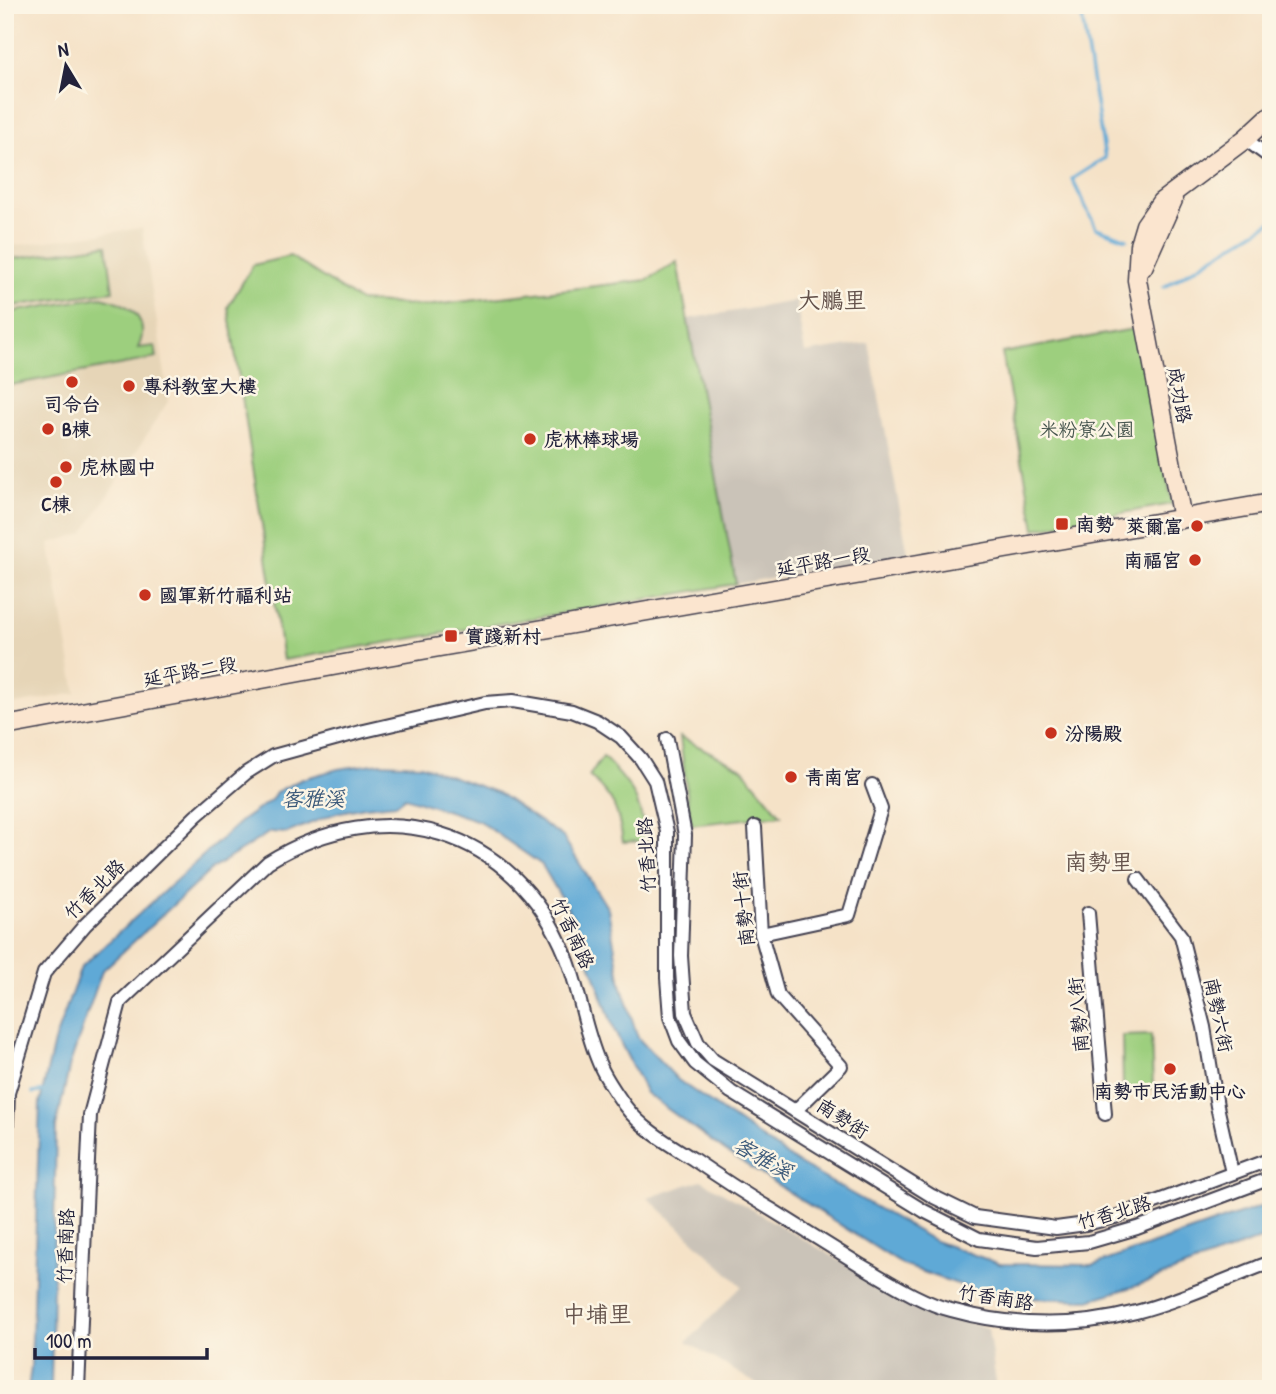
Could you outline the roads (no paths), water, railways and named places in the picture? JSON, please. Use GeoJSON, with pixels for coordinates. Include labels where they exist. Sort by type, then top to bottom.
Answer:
{"type":"FeatureCollection","features":[{"type":"Feature","properties":{"kind":"street","name":"成功路"},"geometry":{"type":"LineString","coordinates":[[1182,519],[1137,280],[1178,190],[1245,139],[1271,115]]}},
{"type":"Feature","properties":{"kind":"street"},"geometry":{"type":"LineString","coordinates":[[1245,139],[1271,158]]}},
{"type":"Feature","properties":{"kind":"street","name":"延平路一段"},"geometry":{"type":"LineString","coordinates":[[382,657],[1271,503]]}},
{"type":"Feature","properties":{"kind":"street","name":"延平路二段"},"geometry":{"type":"LineString","coordinates":[[5,726],[382,657]]}},
{"type":"Feature","properties":{"kind":"street","name":"竹香北路"},"geometry":{"type":"LineString","coordinates":[[5,1181],[8,1093],[44,973],[85,925],[196,816],[246,773],[273,756],[364,731],[485,703],[513,701],[572,711],[597,721],[621,737],[641,759],[655,781],[667,832],[667,978],[670,1017],[679,1041],[695,1063],[731,1092],[764,1113],[923,1211],[979,1238],[1037,1247],[1089,1242],[1125,1232],[1271,1178]]}},
{"type":"Feature","properties":{"kind":"street","name":"南勢街"},"geometry":{"type":"LineString","coordinates":[[667,739],[685,835],[681,956],[685,1013],[698,1043],[713,1060],[932,1196],[975,1217],[1056,1228],[1115,1217],[1271,1159]]}},
{"type":"Feature","properties":{"kind":"street"},"geometry":{"type":"LineString","coordinates":[[761,934],[849,915],[881,809],[872,785]]}},
{"type":"Feature","properties":{"kind":"street","name":"竹香南路"},"geometry":{"type":"LineString","coordinates":[[78,1389],[90,1115],[120,1002],[268,862],[293,846],[322,835],[353,828],[383,826],[435,831],[470,846],[521,882],[537,901],[566,956],[599,1065],[636,1120],[758,1202],[896,1286],[949,1310],[1017,1324],[1079,1323],[1138,1312],[1271,1262]]}},
{"type":"Feature","properties":{"kind":"street","name":"南勢十街"},"geometry":{"type":"LineString","coordinates":[[755,827],[761,934],[778,995],[841,1066],[796,1111]]}},
{"type":"Feature","properties":{"kind":"street","name":"南勢六街"},"geometry":{"type":"LineString","coordinates":[[1138,879],[1181,936],[1204,1027],[1217,1107],[1232,1173]]}},
{"type":"Feature","properties":{"kind":"street","name":"南勢八街"},"geometry":{"type":"LineString","coordinates":[[1088,913],[1105,1114]]}},
{"type":"Feature","properties":{"kind":"water","name":"客雅溪"},"geometry":{"type":"Polygon","coordinates":[[[381,763],[421,765],[498,793],[563,837],[608,909],[621,984],[638,1038],[678,1080],[796,1162],[935,1241],[1000,1264],[1094,1265],[1271,1203],[1271,1235],[1139,1285],[1089,1300],[995,1297],[903,1265],[725,1151],[646,1093],[615,1032],[575,921],[542,865],[479,821],[405,797],[396,804],[336,813],[287,833],[270,832],[212,869],[102,971],[70,1064],[56,1127],[51,1389],[28,1389],[40,1102],[54,1042],[81,967],[241,821],[271,800],[276,792],[302,779],[338,769],[381,763]]]}},
{"type":"Feature","properties":{"kind":"waterway"},"geometry":{"type":"LineString","coordinates":[[1080,5],[1105,158],[1072,179],[1096,228],[1127,239]]}},
{"type":"Feature","properties":{"kind":"waterway"},"geometry":{"type":"LineString","coordinates":[[1164,287],[1271,222]]}},
{"type":"Feature","properties":{"kind":"waterway"},"geometry":{"type":"LineString","coordinates":[[33,1093],[45,1091]]}},
{"type":"Feature","properties":{"kind":"place","name":"司令台"},"geometry":{"type":"Point","coordinates":[72,382]}},
{"type":"Feature","properties":{"kind":"place","name":"專科教室大樓"},"geometry":{"type":"Point","coordinates":[129,386]}},
{"type":"Feature","properties":{"kind":"place","name":"B棟"},"geometry":{"type":"Point","coordinates":[48,429]}},
{"type":"Feature","properties":{"kind":"place","name":"虎林棒球場"},"geometry":{"type":"Point","coordinates":[530,439]}},
{"type":"Feature","properties":{"kind":"place","name":"虎林國中"},"geometry":{"type":"Point","coordinates":[66,467]}},
{"type":"Feature","properties":{"kind":"place","name":"C棟"},"geometry":{"type":"Point","coordinates":[56,482]}},
{"type":"Feature","properties":{"kind":"place","name":"南勢"},"geometry":{"type":"Point","coordinates":[1062,524]}},
{"type":"Feature","properties":{"kind":"place","name":"萊爾富"},"geometry":{"type":"Point","coordinates":[1197,526]}},
{"type":"Feature","properties":{"kind":"place","name":"南福宮"},"geometry":{"type":"Point","coordinates":[1195,560]}},
{"type":"Feature","properties":{"kind":"place","name":"國軍新竹福利站"},"geometry":{"type":"Point","coordinates":[145,595]}},
{"type":"Feature","properties":{"kind":"place","name":"實踐新村"},"geometry":{"type":"Point","coordinates":[451,636]}},
{"type":"Feature","properties":{"kind":"place","name":"汾陽殿"},"geometry":{"type":"Point","coordinates":[1051,733]}},
{"type":"Feature","properties":{"kind":"place","name":"青南宫"},"geometry":{"type":"Point","coordinates":[791,777]}},
{"type":"Feature","properties":{"kind":"place","name":"南勢市民活動中心"},"geometry":{"type":"Point","coordinates":[1170,1069]}},
{"type":"Feature","properties":{"kind":"district","name":"大鵬里"},"geometry":{"type":"Point","coordinates":[832,299]}},
{"type":"Feature","properties":{"kind":"district","name":"南勢里"},"geometry":{"type":"Point","coordinates":[1099,861]}},
{"type":"Feature","properties":{"kind":"district","name":"中埔里"},"geometry":{"type":"Point","coordinates":[597,1313]}},
{"type":"Feature","properties":{"kind":"park label","name":"米粉寮公園"},"geometry":{"type":"Point","coordinates":[1087,429]}}]}
